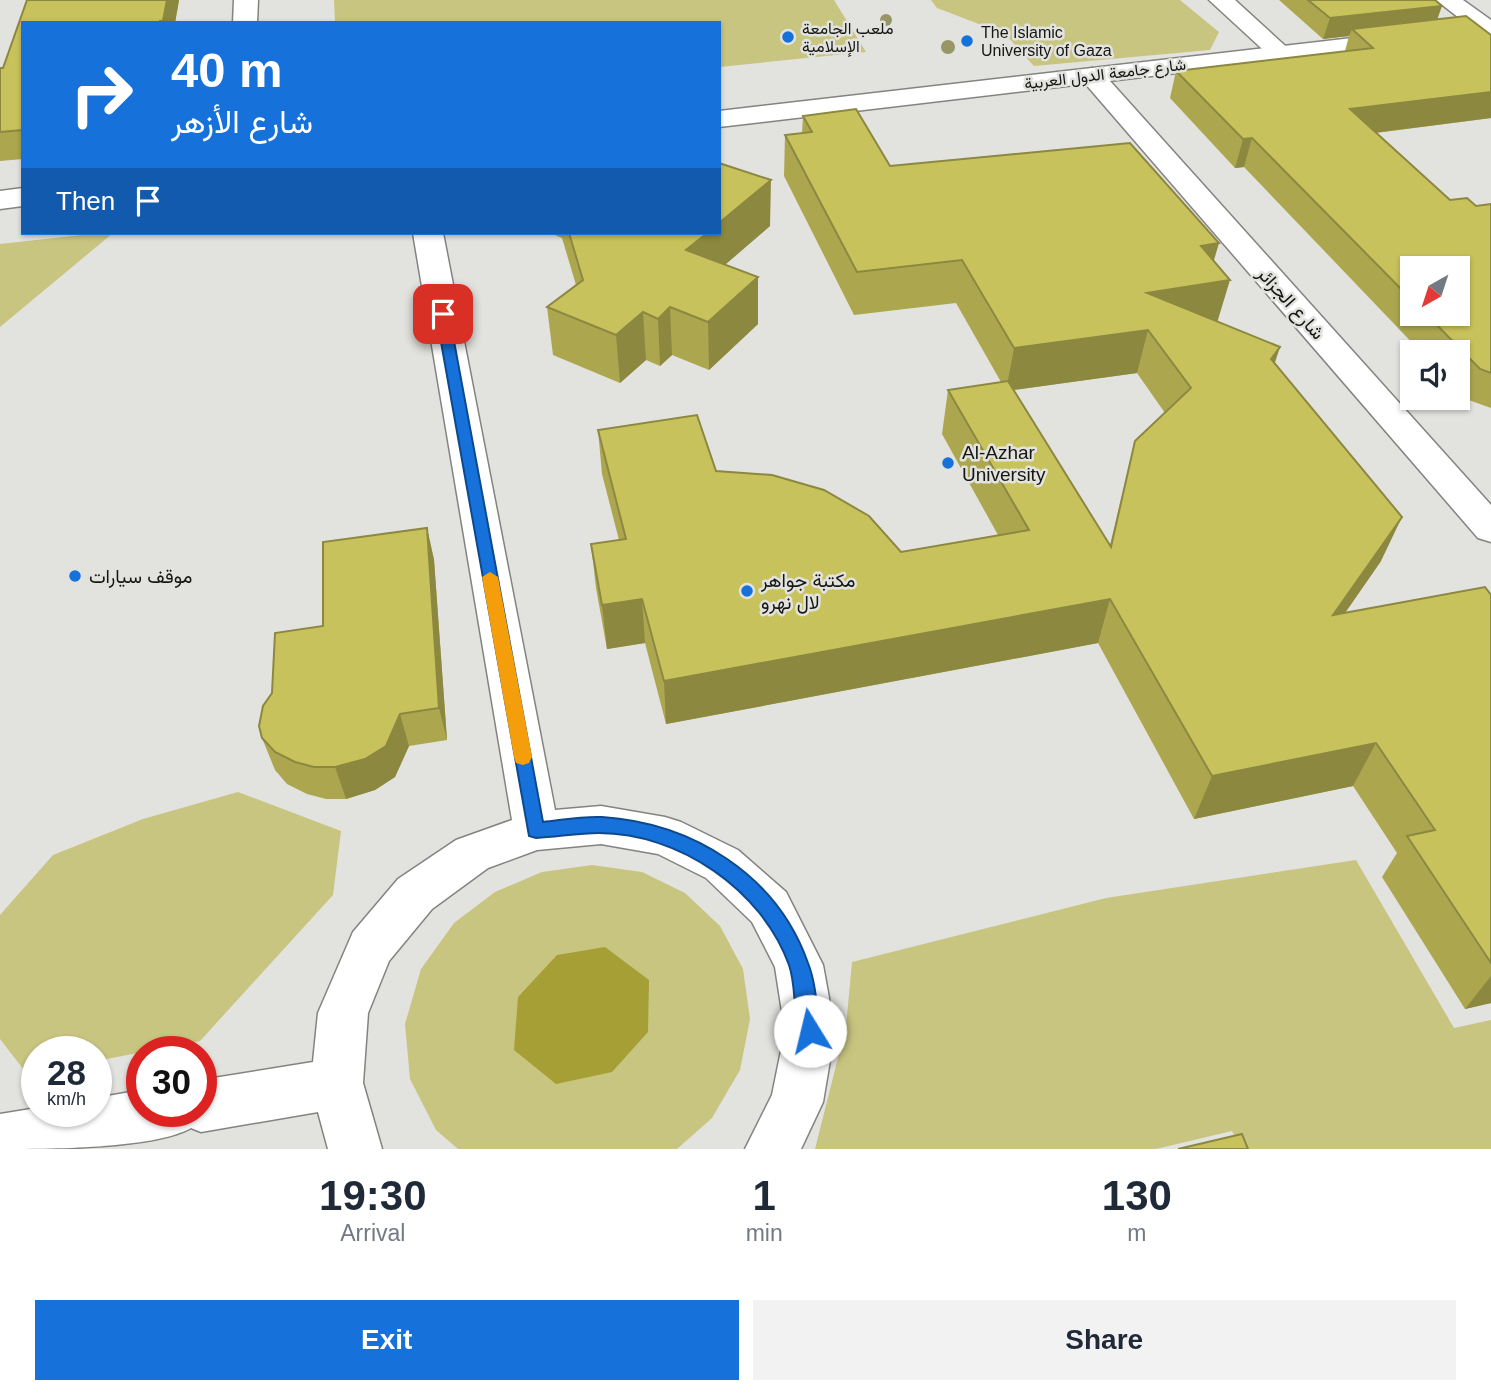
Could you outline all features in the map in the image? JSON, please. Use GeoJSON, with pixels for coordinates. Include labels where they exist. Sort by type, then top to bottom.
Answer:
{"type":"FeatureCollection","features":[{"type":"Feature","properties":{"kind":"street"},"geometry":{"type":"LineString","coordinates":[[245,21],[246,0]]}},
{"type":"Feature","properties":{"kind":"street"},"geometry":{"type":"LineString","coordinates":[[1221,0],[1281,53]]}},
{"type":"Feature","properties":{"kind":"street"},"geometry":{"type":"LineString","coordinates":[[1448,0],[1490,29]]}},
{"type":"Feature","properties":{"kind":"street","name":"شارع جامعة الدول العربية"},"geometry":{"type":"LineString","coordinates":[[721,119],[1490,29]]}},
{"type":"Feature","properties":{"kind":"street","name":"شارع الجزائر"},"geometry":{"type":"LineString","coordinates":[[1092,76],[1476,492],[1491,529]]}},
{"type":"Feature","properties":{"kind":"street"},"geometry":{"type":"LineString","coordinates":[[0,200],[21,197]]}},
{"type":"Feature","properties":{"kind":"street"},"geometry":{"type":"LineString","coordinates":[[428,235],[536,831]]}},
{"type":"Feature","properties":{"kind":"street"},"geometry":{"type":"LineString","coordinates":[[355,1149],[337,1083],[343,1013],[370,948],[415,894],[472,854],[536,831],[601,825],[665,836],[722,864],[769,907],[799,965],[810,1031],[797,1102],[772,1149]]}},
{"type":"Feature","properties":{"kind":"street"},"geometry":{"type":"LineString","coordinates":[[217,1103],[337,1083]]}},
{"type":"Feature","properties":{"kind":"street"},"geometry":{"type":"LineString","coordinates":[[0,1140],[126,1119]]}},
{"type":"Feature","properties":{"kind":"shaded area","name":"ملعب الجامعة الإسلامية"},"geometry":{"type":"Polygon","coordinates":[[[334,0],[834,0],[866,52],[721,67],[721,21],[335,21],[334,0]]]}},
{"type":"Feature","properties":{"kind":"shaded area"},"geometry":{"type":"Polygon","coordinates":[[[931,0],[1180,0],[1219,32],[1210,50],[1034,66],[1005,34],[937,8],[931,0]]]}},
{"type":"Feature","properties":{"kind":"shaded area"},"geometry":{"type":"Polygon","coordinates":[[[82,235],[111,235],[0,327],[0,244],[82,235]]]}},
{"type":"Feature","properties":{"kind":"shaded area"},"geometry":{"type":"Polygon","coordinates":[[[238,792],[341,831],[333,895],[205,1036],[126,1036],[126,1055],[112,1058],[112,1036],[21,1036],[21,1066],[0,1039],[0,915],[53,855],[143,819],[238,792]]]}},
{"type":"Feature","properties":{"kind":"shaded area"},"geometry":{"type":"Polygon","coordinates":[[[1356,860],[1454,1028],[1491,1020],[1491,1149],[1241,1149],[1232,1131],[1156,1149],[815,1149],[846,1026],[852,962],[1106,898],[1356,860]]]}},
{"type":"Feature","properties":{"kind":"shaded area"},"geometry":{"type":"Polygon","coordinates":[[[592,865],[642,872],[685,893],[720,926],[743,969],[750,1019],[740,1070],[712,1118],[677,1149],[458,1149],[436,1130],[410,1079],[405,1024],[421,969],[454,923],[495,892],[542,872],[592,865]]]}},
{"type":"Feature","properties":{"kind":"shaded area"},"geometry":{"type":"Polygon","coordinates":[[[605,947],[649,980],[648,1032],[612,1072],[556,1084],[514,1050],[518,997],[557,955],[605,947]]]}},
{"type":"Feature","properties":{"kind":"building"},"geometry":{"type":"Polygon","coordinates":[[[27,0],[167,0],[163,21],[21,21],[21,130],[0,132],[0,68],[3,68],[27,0]]]}},
{"type":"Feature","properties":{"kind":"building"},"geometry":{"type":"Polygon","coordinates":[[[1308,0],[1435,0],[1442,6],[1330,18],[1308,0]]]}},
{"type":"Feature","properties":{"kind":"building"},"geometry":{"type":"Polygon","coordinates":[[[1466,16],[1491,35],[1491,92],[1350,109],[1450,200],[1467,198],[1476,206],[1491,204],[1491,373],[1480,369],[1470,359],[1470,340],[1452,340],[1438,326],[1470,326],[1470,256],[1400,256],[1400,288],[1252,138],[1243,139],[1176,71],[1373,48],[1352,29],[1466,16]]]}},
{"type":"Feature","properties":{"kind":"building"},"geometry":{"type":"Polygon","coordinates":[[[856,109],[890,166],[1130,143],[1219,243],[1201,246],[1230,280],[1147,293],[1280,347],[1271,359],[1402,517],[1333,615],[1485,587],[1491,595],[1491,963],[1407,836],[1435,830],[1376,743],[1212,776],[1110,599],[664,681],[642,599],[602,605],[591,544],[626,539],[598,430],[697,415],[716,471],[772,475],[824,490],[869,516],[901,552],[1029,530],[948,390],[1008,381],[1111,547],[1135,441],[1191,388],[1148,330],[1014,348],[962,260],[857,272],[785,135],[812,132],[803,116],[856,109]]]}},
{"type":"Feature","properties":{"kind":"building"},"geometry":{"type":"Polygon","coordinates":[[[721,164],[771,180],[721,221],[721,164]]]}},
{"type":"Feature","properties":{"kind":"building"},"geometry":{"type":"Polygon","coordinates":[[[570,235],[705,235],[686,250],[758,277],[708,322],[670,307],[658,319],[643,312],[616,335],[547,307],[583,280],[570,235]]]}},
{"type":"Feature","properties":{"kind":"building"},"geometry":{"type":"Polygon","coordinates":[[[427,528],[439,708],[400,714],[386,746],[365,759],[335,767],[314,767],[295,762],[275,752],[262,738],[259,726],[263,706],[272,693],[275,633],[323,626],[323,542],[427,528]]]}},
{"type":"Feature","properties":{"kind":"building"},"geometry":{"type":"Polygon","coordinates":[[[1242,1134],[1248,1149],[1178,1149],[1242,1134]]]}},
{"type":"Feature","properties":{"kind":"slow traffic"},"geometry":{"type":"LineString","coordinates":[[490,577],[523,757]]}},
{"type":"Feature","properties":{"kind":"place","name":"ملعب الجامعة الإسلامية"},"geometry":{"type":"Point","coordinates":[788,37]}},
{"type":"Feature","properties":{"kind":"place","name":"The Islamic University of Gaza"},"geometry":{"type":"Point","coordinates":[967,41]}},
{"type":"Feature","properties":{"kind":"place","name":"Al-Azhar University"},"geometry":{"type":"Point","coordinates":[948,463]}},
{"type":"Feature","properties":{"kind":"place","name":"موقف سيارات"},"geometry":{"type":"Point","coordinates":[75,576]}},
{"type":"Feature","properties":{"kind":"place","name":"مكتبة جواهر لال نهرو"},"geometry":{"type":"Point","coordinates":[747,591]}},
{"type":"Feature","properties":{"kind":"route"},"geometry":{"type":"LineString","coordinates":[[443,314],[536,831],[601,825],[665,836],[722,864],[769,907],[799,965],[810,1031]]}}]}
